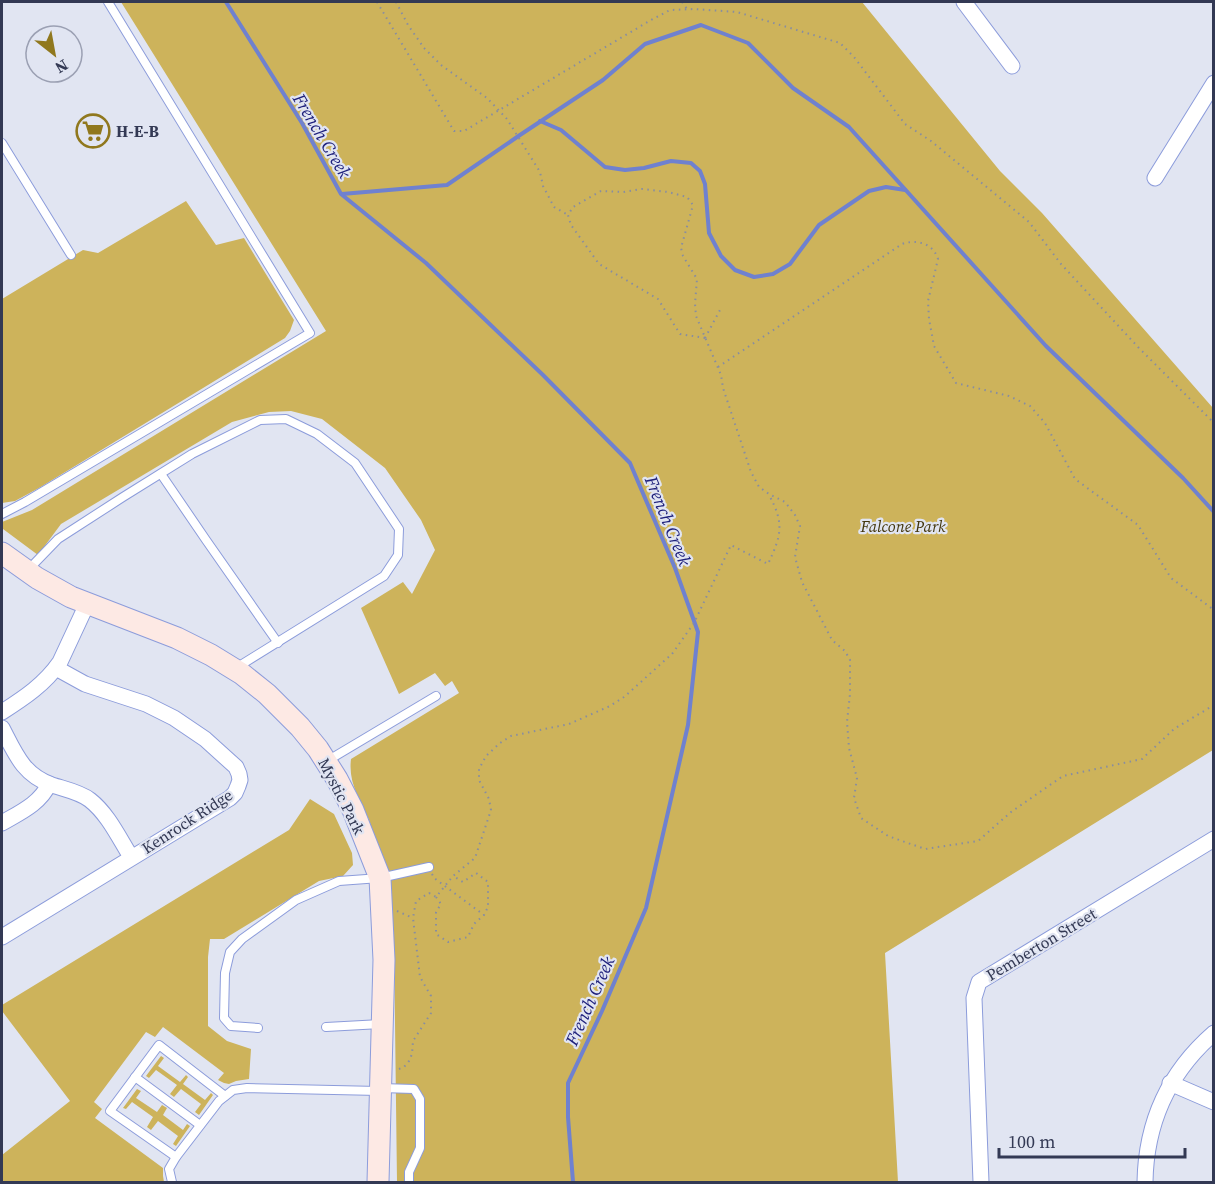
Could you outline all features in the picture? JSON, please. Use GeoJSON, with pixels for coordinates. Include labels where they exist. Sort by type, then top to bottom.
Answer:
{"type":"FeatureCollection","features":[{"type":"Feature","properties":{"kind":"street"},"geometry":{"type":"LineString","coordinates":[[964,2],[1012,66]]}},
{"type":"Feature","properties":{"kind":"street"},"geometry":{"type":"LineString","coordinates":[[1155,178],[1214,83]]}},
{"type":"Feature","properties":{"kind":"street","name":"Mystic Park"},"geometry":{"type":"LineString","coordinates":[[2,553],[71,597],[177,638],[234,669],[267,694],[300,727],[337,778],[380,878],[384,960],[378,1182]]}},
{"type":"Feature","properties":{"kind":"street"},"geometry":{"type":"LineString","coordinates":[[2,712],[26,697],[56,668],[87,604]]}},
{"type":"Feature","properties":{"kind":"street","name":"Kenrock Ridge"},"geometry":{"type":"LineString","coordinates":[[2,937],[230,798],[235,793],[240,780],[236,767],[205,739],[174,718],[146,704],[85,684],[56,668]]}},
{"type":"Feature","properties":{"kind":"street"},"geometry":{"type":"LineString","coordinates":[[2,728],[24,767],[35,777],[49,784],[80,794],[90,800],[105,816],[131,857]]}},
{"type":"Feature","properties":{"kind":"street"},"geometry":{"type":"LineString","coordinates":[[2,823],[39,799],[49,784]]}},
{"type":"Feature","properties":{"kind":"street","name":"Pemberton Street"},"geometry":{"type":"LineString","coordinates":[[981,1182],[974,998],[979,982],[1214,839]]}},
{"type":"Feature","properties":{"kind":"street"},"geometry":{"type":"LineString","coordinates":[[1145,1182],[1152,1128],[1170,1083],[1187,1059],[1214,1033]]}},
{"type":"Feature","properties":{"kind":"street"},"geometry":{"type":"LineString","coordinates":[[1170,1083],[1214,1102]]}},
{"type":"Feature","properties":{"kind":"lane"},"geometry":{"type":"LineString","coordinates":[[2,514],[310,333],[108,2]]}},
{"type":"Feature","properties":{"kind":"lane"},"geometry":{"type":"LineString","coordinates":[[2,144],[71,255]]}},
{"type":"Feature","properties":{"kind":"lane"},"geometry":{"type":"LineString","coordinates":[[27,571],[58,539],[192,454],[260,420],[286,419],[317,434],[355,463],[399,529],[398,555],[384,576],[234,669]]}},
{"type":"Feature","properties":{"kind":"lane"},"geometry":{"type":"LineString","coordinates":[[161,474],[278,642]]}},
{"type":"Feature","properties":{"kind":"lane"},"geometry":{"type":"LineString","coordinates":[[326,762],[436,696]]}},
{"type":"Feature","properties":{"kind":"lane"},"geometry":{"type":"LineString","coordinates":[[258,1028],[231,1026],[224,1018],[225,973],[230,952],[242,939],[296,900],[339,881],[380,878],[429,867]]}},
{"type":"Feature","properties":{"kind":"lane"},"geometry":{"type":"LineString","coordinates":[[326,1027],[382,1024]]}},
{"type":"Feature","properties":{"kind":"lane"},"geometry":{"type":"LineString","coordinates":[[176,1157],[110,1111],[159,1045],[225,1096]]}},
{"type":"Feature","properties":{"kind":"lane"},"geometry":{"type":"LineString","coordinates":[[135,1077],[201,1125]]}},
{"type":"Feature","properties":{"kind":"lane"},"geometry":{"type":"LineString","coordinates":[[172,1182],[169,1169],[201,1125],[225,1096],[233,1090],[247,1088],[414,1089],[420,1100],[420,1148],[409,1172],[409,1182]]}},
{"type":"Feature","properties":{"kind":"path"},"geometry":{"type":"LineString","coordinates":[[377,2],[454,131],[464,131],[670,10],[737,12],[840,43],[854,57],[904,124],[931,141],[1029,222],[1061,264],[1138,347],[1214,423]]}},
{"type":"Feature","properties":{"kind":"path"},"geometry":{"type":"LineString","coordinates":[[396,2],[424,48],[441,65],[487,98],[507,119],[540,172],[543,186],[554,207],[568,215],[571,225],[599,264],[657,298],[680,334],[705,338]]}},
{"type":"Feature","properties":{"kind":"path"},"geometry":{"type":"LineString","coordinates":[[682,2],[687,9]]}},
{"type":"Feature","properties":{"kind":"path"},"geometry":{"type":"LineString","coordinates":[[568,215],[573,207],[601,191],[623,192],[642,189],[668,192],[687,197],[693,206],[681,248],[683,256],[697,279],[696,316],[718,367],[751,472],[759,487],[785,502],[795,515],[800,526],[795,558],[802,582],[832,640],[845,651],[850,660],[850,694],[846,722],[849,748],[857,778],[854,798],[861,818],[888,836],[925,849],[978,841],[1011,812],[1063,776],[1142,759],[1174,729],[1213,707]]}},
{"type":"Feature","properties":{"kind":"path"},"geometry":{"type":"LineString","coordinates":[[718,367],[902,244],[911,241],[931,248],[936,252],[938,259],[928,302],[929,319],[934,346],[956,383],[1009,396],[1030,406],[1046,423],[1075,479],[1138,525],[1171,578],[1214,610]]}},
{"type":"Feature","properties":{"kind":"path"},"geometry":{"type":"LineString","coordinates":[[705,338],[720,310]]}},
{"type":"Feature","properties":{"kind":"path"},"geometry":{"type":"LineString","coordinates":[[436,897],[453,876],[475,858],[491,810],[489,799],[478,780],[479,769],[486,756],[511,736],[569,724],[610,706],[624,697],[672,654],[694,623],[731,545],[768,564],[781,529],[776,506],[769,494]]}},
{"type":"Feature","properties":{"kind":"path"},"geometry":{"type":"LineString","coordinates":[[429,867],[434,878],[484,915]]}},
{"type":"Feature","properties":{"kind":"path"},"geometry":{"type":"LineString","coordinates":[[396,1070],[404,1067],[409,1061],[413,1041],[431,1013],[431,996],[420,977],[413,918],[416,901],[429,893],[436,897],[441,904],[436,912],[436,934],[448,942],[468,937],[474,924],[484,915],[488,907],[488,882],[476,873],[463,882],[453,876]]}},
{"type":"Feature","properties":{"kind":"path"},"geometry":{"type":"LineString","coordinates":[[397,911],[413,918]]}},
{"type":"Feature","properties":{"kind":"green space","name":"Falcone Park"},"geometry":{"type":"Polygon","coordinates":[[[121,2],[862,2],[1000,171],[1042,213],[1213,408],[1213,750],[885,953],[898,1182],[397,1182],[393,931],[382,866],[369,820],[353,783],[351,759],[459,693],[452,681],[445,686],[435,673],[399,694],[361,608],[403,582],[412,594],[435,550],[421,520],[385,468],[322,419],[291,411],[269,412],[232,422],[61,524],[38,555],[3,529],[2,522],[32,510],[326,331],[121,2]]]}},
{"type":"Feature","properties":{"kind":"green space"},"geometry":{"type":"Polygon","coordinates":[[[186,201],[216,245],[244,238],[294,320],[290,331],[285,338],[39,488],[15,501],[2,503],[2,299],[83,250],[98,253],[186,201]]]}},
{"type":"Feature","properties":{"kind":"green space"},"geometry":{"type":"Polygon","coordinates":[[[310,799],[334,814],[352,853],[353,865],[343,876],[319,881],[224,939],[210,939],[208,1026],[227,1041],[251,1049],[249,1079],[224,1083],[218,1080],[224,1073],[163,1027],[155,1037],[146,1032],[94,1102],[102,1109],[95,1118],[163,1168],[164,1182],[2,1182],[2,1155],[70,1101],[2,1011],[2,1005],[289,830],[310,799]]]}},
{"type":"Feature","properties":{"kind":"green space"},"geometry":{"type":"Polygon","coordinates":[[[161,1056],[164,1058],[158,1066],[180,1082],[186,1075],[188,1077],[183,1084],[205,1100],[211,1093],[213,1095],[199,1115],[195,1112],[201,1104],[181,1089],[174,1097],[170,1094],[177,1085],[156,1070],[149,1078],[146,1076],[161,1056]]]}},
{"type":"Feature","properties":{"kind":"green space"},"geometry":{"type":"Polygon","coordinates":[[[137,1089],[141,1091],[136,1098],[157,1112],[162,1105],[167,1108],[163,1115],[183,1130],[187,1124],[190,1126],[176,1146],[173,1144],[178,1136],[158,1121],[151,1130],[147,1127],[153,1117],[132,1102],[126,1109],[123,1108],[137,1089]]]}},
{"type":"Feature","properties":{"kind":"waterway","name":"French Creek"},"geometry":{"type":"LineString","coordinates":[[226,2],[302,123],[341,194],[426,263],[543,375],[630,463],[675,568],[698,632],[688,725],[646,908],[568,1083],[573,1182]]}},
{"type":"Feature","properties":{"kind":"waterway"},"geometry":{"type":"LineString","coordinates":[[342,194],[447,185],[603,80],[645,44],[701,25],[748,43],[793,88],[849,127],[1046,346],[1183,478],[1214,512]]}},
{"type":"Feature","properties":{"kind":"waterway"},"geometry":{"type":"LineString","coordinates":[[540,121],[561,130],[605,167],[625,170],[671,161],[691,163],[700,171],[705,184],[709,233],[721,256],[735,270],[754,277],[773,274],[790,264],[819,225],[869,191],[886,187],[905,190]]}},
{"type":"Feature","properties":{"kind":"place","name":"H-E-B"},"geometry":{"type":"Point","coordinates":[93,131]}}]}
